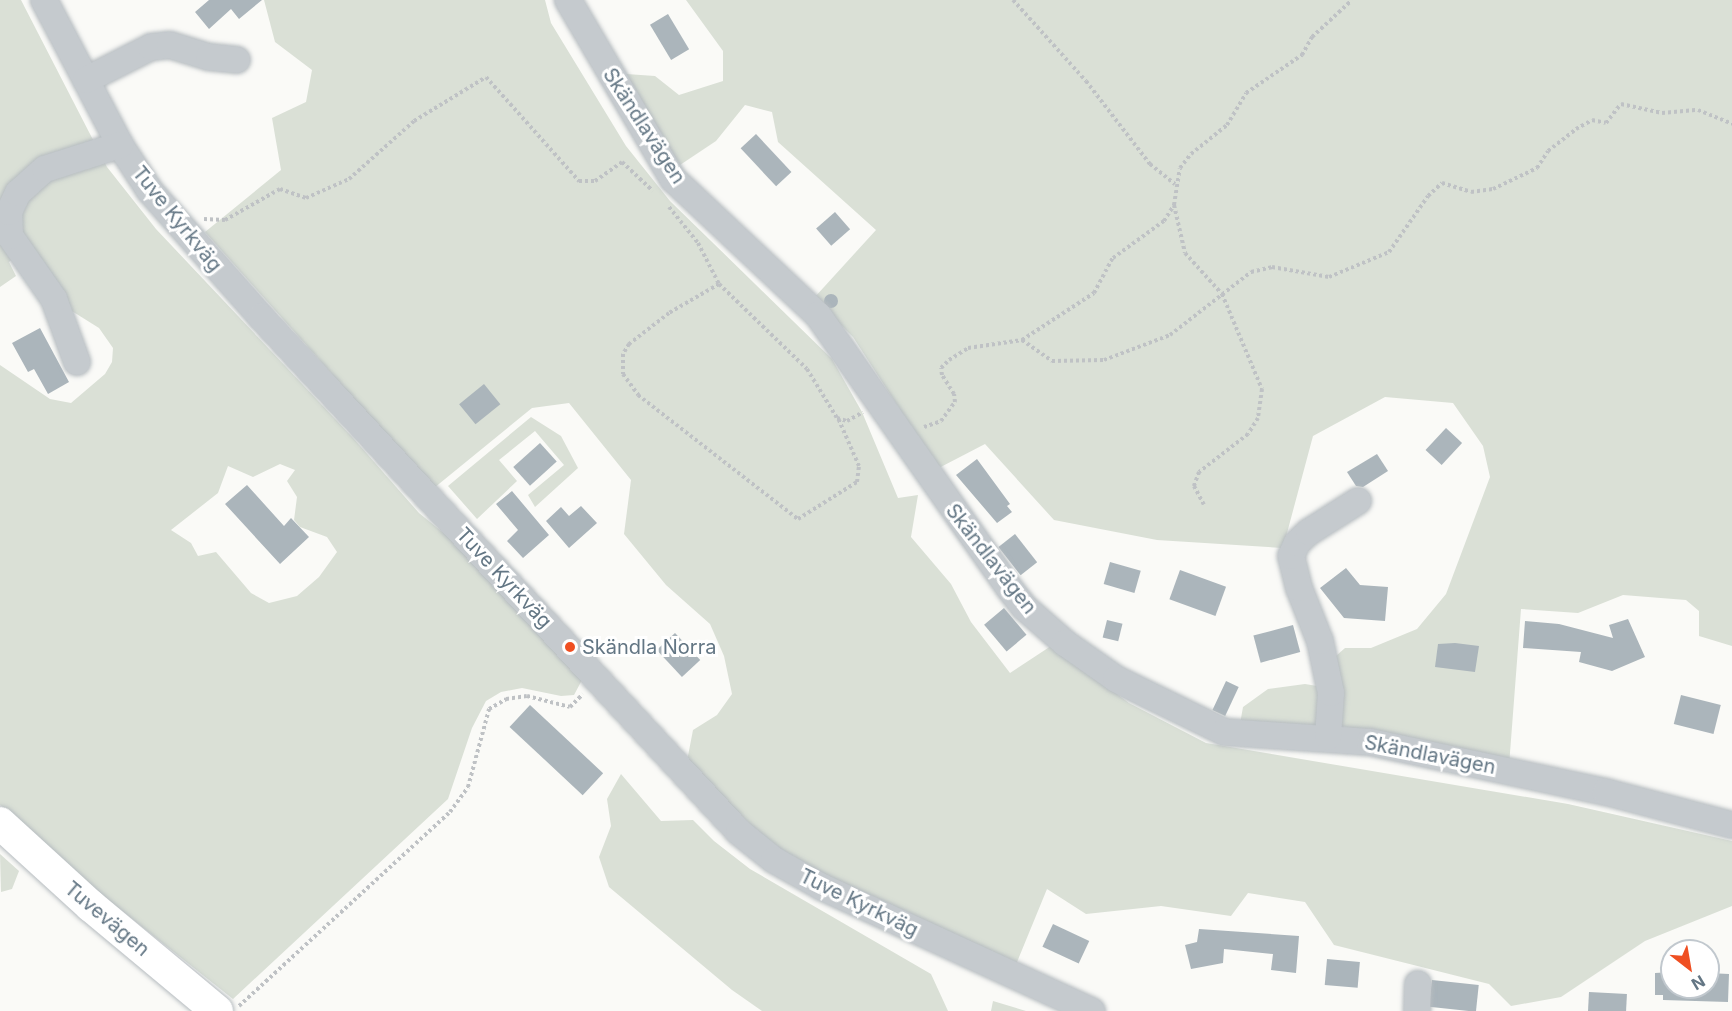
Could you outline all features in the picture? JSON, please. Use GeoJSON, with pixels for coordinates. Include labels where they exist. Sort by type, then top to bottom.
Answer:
{"type":"FeatureCollection","features":[{"type":"Feature","properties":{"kind":"main road","name":"Tuvevägen"},"geometry":{"type":"LineString","coordinates":[[0,823],[91,906],[217,1011]]}},
{"type":"Feature","properties":{"kind":"street","name":"Tuve Kyrkväg"},"geometry":{"type":"LineString","coordinates":[[44,0],[120,145],[150,191],[717,810],[774,860],[846,899],[1092,1011]]}},
{"type":"Feature","properties":{"kind":"street","name":"Skändlavägen"},"geometry":{"type":"LineString","coordinates":[[568,0],[673,179],[811,308],[1010,589],[1024,607],[1065,643],[1155,700],[1224,732],[1269,737],[1328,737],[1531,775],[1732,825]]}},
{"type":"Feature","properties":{"kind":"street"},"geometry":{"type":"LineString","coordinates":[[86,80],[151,47],[170,45],[209,57],[237,60]]}},
{"type":"Feature","properties":{"kind":"street"},"geometry":{"type":"LineString","coordinates":[[77,362],[54,299],[10,236],[9,212],[22,188],[45,169],[120,145]]}},
{"type":"Feature","properties":{"kind":"street"},"geometry":{"type":"LineString","coordinates":[[1328,737],[1331,693],[1320,641],[1299,588],[1292,556],[1297,543],[1309,532],[1358,501]]}},
{"type":"Feature","properties":{"kind":"street"},"geometry":{"type":"LineString","coordinates":[[1417,1011],[1418,984]]}},
{"type":"Feature","properties":{"kind":"path"},"geometry":{"type":"LineString","coordinates":[[1013,0],[1086,81],[1149,164],[1175,184]]}},
{"type":"Feature","properties":{"kind":"path"},"geometry":{"type":"LineString","coordinates":[[1204,505],[1194,486],[1199,472],[1248,434],[1262,406],[1262,389],[1222,294],[1185,253],[1174,205],[1175,184],[1180,168],[1191,154],[1227,125],[1246,93],[1302,55],[1312,37],[1352,0]]}},
{"type":"Feature","properties":{"kind":"path"},"geometry":{"type":"LineString","coordinates":[[186,232],[198,218],[225,220],[280,189],[306,198],[349,179],[414,121],[486,77],[579,181],[595,181],[622,162],[657,195]]}},
{"type":"Feature","properties":{"kind":"path"},"geometry":{"type":"LineString","coordinates":[[1022,340],[1052,361],[1104,360],[1170,335],[1251,272],[1272,267],[1329,277],[1354,263],[1389,252],[1428,196],[1442,183],[1471,192],[1493,189],[1537,168],[1548,151],[1576,129],[1592,120],[1606,123],[1621,104],[1662,113],[1698,110],[1732,124]]}},
{"type":"Feature","properties":{"kind":"path"},"geometry":{"type":"LineString","coordinates":[[665,203],[698,243],[719,284],[807,369],[837,418],[859,466],[857,483],[798,519],[638,395],[623,374],[623,354],[629,344],[669,313],[719,284]]}},
{"type":"Feature","properties":{"kind":"path"},"geometry":{"type":"LineString","coordinates":[[918,426],[930,428],[952,410],[954,394],[941,368],[949,360],[968,348],[1022,340],[1094,293],[1113,258],[1164,220],[1174,205]]}},
{"type":"Feature","properties":{"kind":"path"},"geometry":{"type":"LineString","coordinates":[[837,418],[847,421],[858,418],[876,398]]}},
{"type":"Feature","properties":{"kind":"path"},"geometry":{"type":"LineString","coordinates":[[234,1011],[450,812],[468,787],[489,709],[506,699],[527,696],[570,707],[598,679]]}},
{"type":"Feature","properties":{"kind":"shaded area"},"geometry":{"type":"Polygon","coordinates":[[[0,0],[21,0],[107,167],[156,229],[354,439],[419,513],[446,535],[582,680],[574,695],[561,696],[522,688],[501,692],[486,701],[472,728],[448,799],[233,999],[44,849],[0,805],[0,365],[50,399],[71,403],[105,374],[112,362],[113,348],[99,328],[67,308],[23,250],[9,262],[16,276],[0,287],[0,0]],[[280,464],[253,477],[228,466],[218,493],[171,530],[191,543],[198,556],[216,552],[251,593],[269,603],[297,596],[319,577],[337,552],[327,537],[300,527],[294,520],[297,497],[287,481],[295,470],[280,464]]]}},
{"type":"Feature","properties":{"kind":"shaded area"},"geometry":{"type":"Polygon","coordinates":[[[264,0],[545,0],[551,23],[626,146],[670,201],[832,359],[862,412],[898,498],[918,495],[911,537],[951,584],[971,622],[1010,673],[1051,646],[1129,703],[1206,743],[1568,804],[1732,841],[1732,906],[1645,941],[1561,997],[1511,1006],[1489,984],[1334,945],[1305,902],[1248,893],[1231,916],[1161,906],[1086,914],[1047,889],[1015,967],[922,929],[770,844],[687,761],[693,730],[717,715],[732,694],[724,656],[710,624],[666,585],[624,534],[631,480],[569,403],[532,408],[434,488],[205,232],[281,170],[272,118],[306,102],[312,70],[275,42],[264,0]]]}},
{"type":"Feature","properties":{"kind":"shaded area"},"geometry":{"type":"Polygon","coordinates":[[[686,0],[1732,0],[1732,646],[1699,636],[1699,611],[1686,600],[1623,595],[1578,613],[1521,609],[1509,766],[1338,725],[1286,730],[1240,724],[1243,707],[1268,689],[1305,684],[1329,688],[1328,663],[1345,648],[1371,648],[1417,629],[1446,594],[1490,477],[1483,446],[1453,403],[1385,397],[1313,436],[1283,548],[1157,540],[1054,520],[985,444],[933,471],[899,408],[853,337],[814,298],[876,230],[778,142],[772,112],[745,105],[716,141],[674,169],[612,73],[655,76],[679,95],[723,81],[723,51],[686,0]]]}},
{"type":"Feature","properties":{"kind":"shaded area"},"geometry":{"type":"Polygon","coordinates":[[[531,417],[561,436],[578,468],[535,507],[528,495],[564,465],[535,431],[499,460],[517,481],[477,519],[448,486],[531,417]]]}},
{"type":"Feature","properties":{"kind":"shaded area"},"geometry":{"type":"Polygon","coordinates":[[[621,774],[661,821],[693,820],[714,841],[750,869],[931,974],[948,1011],[762,1011],[732,990],[609,887],[599,857],[611,826],[607,799],[621,774]]]}},
{"type":"Feature","properties":{"kind":"shaded area"},"geometry":{"type":"Polygon","coordinates":[[[0,854],[19,871],[12,889],[1,892],[0,854]]]}},
{"type":"Feature","properties":{"kind":"shaded area"},"geometry":{"type":"Polygon","coordinates":[[[993,1001],[1026,1011],[991,1011],[993,1001]]]}},
{"type":"Feature","properties":{"kind":"building"},"geometry":{"type":"Polygon","coordinates":[[[209,0],[262,0],[239,19],[231,9],[209,29],[195,12],[209,0]]]}},
{"type":"Feature","properties":{"kind":"building"},"geometry":{"type":"Polygon","coordinates":[[[668,14],[689,49],[671,60],[650,25],[668,14]]]}},
{"type":"Feature","properties":{"kind":"building"},"geometry":{"type":"Polygon","coordinates":[[[756,134],[791,172],[776,186],[741,148],[756,134]]]}},
{"type":"Feature","properties":{"kind":"building"},"geometry":{"type":"Polygon","coordinates":[[[835,212],[850,229],[831,246],[816,228],[835,212]]]}},
{"type":"Feature","properties":{"kind":"building"},"geometry":{"type":"Polygon","coordinates":[[[831,294],[836,296],[838,301],[836,306],[831,308],[826,306],[824,301],[826,296],[831,294]]]}},
{"type":"Feature","properties":{"kind":"building"},"geometry":{"type":"Polygon","coordinates":[[[40,328],[69,382],[48,394],[34,369],[28,372],[12,343],[40,328]]]}},
{"type":"Feature","properties":{"kind":"building"},"geometry":{"type":"Polygon","coordinates":[[[484,384],[500,404],[475,424],[459,404],[484,384]]]}},
{"type":"Feature","properties":{"kind":"building"},"geometry":{"type":"Polygon","coordinates":[[[1446,428],[1462,443],[1442,465],[1426,450],[1446,428]]]}},
{"type":"Feature","properties":{"kind":"building"},"geometry":{"type":"Polygon","coordinates":[[[540,443],[557,462],[530,486],[513,467],[540,443]]]}},
{"type":"Feature","properties":{"kind":"building"},"geometry":{"type":"Polygon","coordinates":[[[1377,454],[1388,471],[1363,487],[1356,486],[1347,472],[1377,454]]]}},
{"type":"Feature","properties":{"kind":"building"},"geometry":{"type":"Polygon","coordinates":[[[977,459],[1010,504],[1007,506],[1012,512],[997,523],[956,475],[977,459]]]}},
{"type":"Feature","properties":{"kind":"building"},"geometry":{"type":"Polygon","coordinates":[[[247,485],[284,526],[291,518],[309,537],[280,564],[225,504],[247,485]]]}},
{"type":"Feature","properties":{"kind":"building"},"geometry":{"type":"Polygon","coordinates":[[[512,491],[549,535],[523,558],[507,541],[518,530],[496,504],[512,491]]]}},
{"type":"Feature","properties":{"kind":"building"},"geometry":{"type":"Polygon","coordinates":[[[581,506],[597,523],[569,548],[546,521],[561,507],[569,516],[581,506]]]}},
{"type":"Feature","properties":{"kind":"building"},"geometry":{"type":"Polygon","coordinates":[[[1015,534],[1037,562],[1021,575],[998,547],[1015,534]]]}},
{"type":"Feature","properties":{"kind":"building"},"geometry":{"type":"Polygon","coordinates":[[[1110,562],[1141,571],[1134,593],[1104,584],[1110,562]]]}},
{"type":"Feature","properties":{"kind":"building"},"geometry":{"type":"Polygon","coordinates":[[[1346,568],[1360,585],[1388,587],[1385,621],[1344,618],[1320,588],[1346,568]]]}},
{"type":"Feature","properties":{"kind":"building"},"geometry":{"type":"Polygon","coordinates":[[[1180,570],[1226,587],[1215,616],[1169,599],[1180,570]]]}},
{"type":"Feature","properties":{"kind":"building"},"geometry":{"type":"Polygon","coordinates":[[[1004,608],[1026,635],[1007,652],[984,625],[1004,608]]]}},
{"type":"Feature","properties":{"kind":"building"},"geometry":{"type":"Polygon","coordinates":[[[1628,619],[1645,657],[1612,671],[1579,662],[1581,652],[1523,648],[1525,621],[1559,624],[1613,638],[1609,625],[1628,619]]]}},
{"type":"Feature","properties":{"kind":"building"},"geometry":{"type":"Polygon","coordinates":[[[1107,620],[1123,624],[1118,641],[1103,637],[1107,620]]]}},
{"type":"Feature","properties":{"kind":"building"},"geometry":{"type":"Polygon","coordinates":[[[1293,625],[1300,652],[1261,663],[1253,636],[1293,625]]]}},
{"type":"Feature","properties":{"kind":"building"},"geometry":{"type":"Polygon","coordinates":[[[675,633],[700,660],[682,677],[657,650],[675,633]]]}},
{"type":"Feature","properties":{"kind":"building"},"geometry":{"type":"Polygon","coordinates":[[[1455,643],[1479,646],[1475,672],[1435,667],[1438,644],[1455,643]]]}},
{"type":"Feature","properties":{"kind":"building"},"geometry":{"type":"Polygon","coordinates":[[[1226,681],[1239,687],[1225,716],[1212,710],[1226,681]]]}},
{"type":"Feature","properties":{"kind":"building"},"geometry":{"type":"Polygon","coordinates":[[[1681,695],[1721,705],[1714,734],[1674,724],[1681,695]]]}},
{"type":"Feature","properties":{"kind":"building"},"geometry":{"type":"Polygon","coordinates":[[[530,705],[603,773],[583,795],[510,727],[530,705]]]}},
{"type":"Feature","properties":{"kind":"building"},"geometry":{"type":"Polygon","coordinates":[[[1053,924],[1089,941],[1079,964],[1042,947],[1053,924]]]}},
{"type":"Feature","properties":{"kind":"building"},"geometry":{"type":"Polygon","coordinates":[[[1199,929],[1299,936],[1296,973],[1271,970],[1273,954],[1224,949],[1223,963],[1191,969],[1185,945],[1197,942],[1199,929]]]}},
{"type":"Feature","properties":{"kind":"building"},"geometry":{"type":"Polygon","coordinates":[[[1327,959],[1360,962],[1358,988],[1325,985],[1327,959]]]}},
{"type":"Feature","properties":{"kind":"building"},"geometry":{"type":"Polygon","coordinates":[[[1655,973],[1660,973],[1660,995],[1655,995],[1655,973]]]}},
{"type":"Feature","properties":{"kind":"building"},"geometry":{"type":"Polygon","coordinates":[[[1720,974],[1729,974],[1728,1002],[1663,1000],[1720,999],[1720,974]]]}},
{"type":"Feature","properties":{"kind":"building"},"geometry":{"type":"Polygon","coordinates":[[[1432,980],[1479,985],[1476,1011],[1429,1007],[1432,980]]]}},
{"type":"Feature","properties":{"kind":"building"},"geometry":{"type":"Polygon","coordinates":[[[1589,992],[1627,994],[1626,1011],[1588,1011],[1589,992]]]}},
{"type":"Feature","properties":{"kind":"place","name":"Skändla Norra"},"geometry":{"type":"Point","coordinates":[570,647]}}]}
